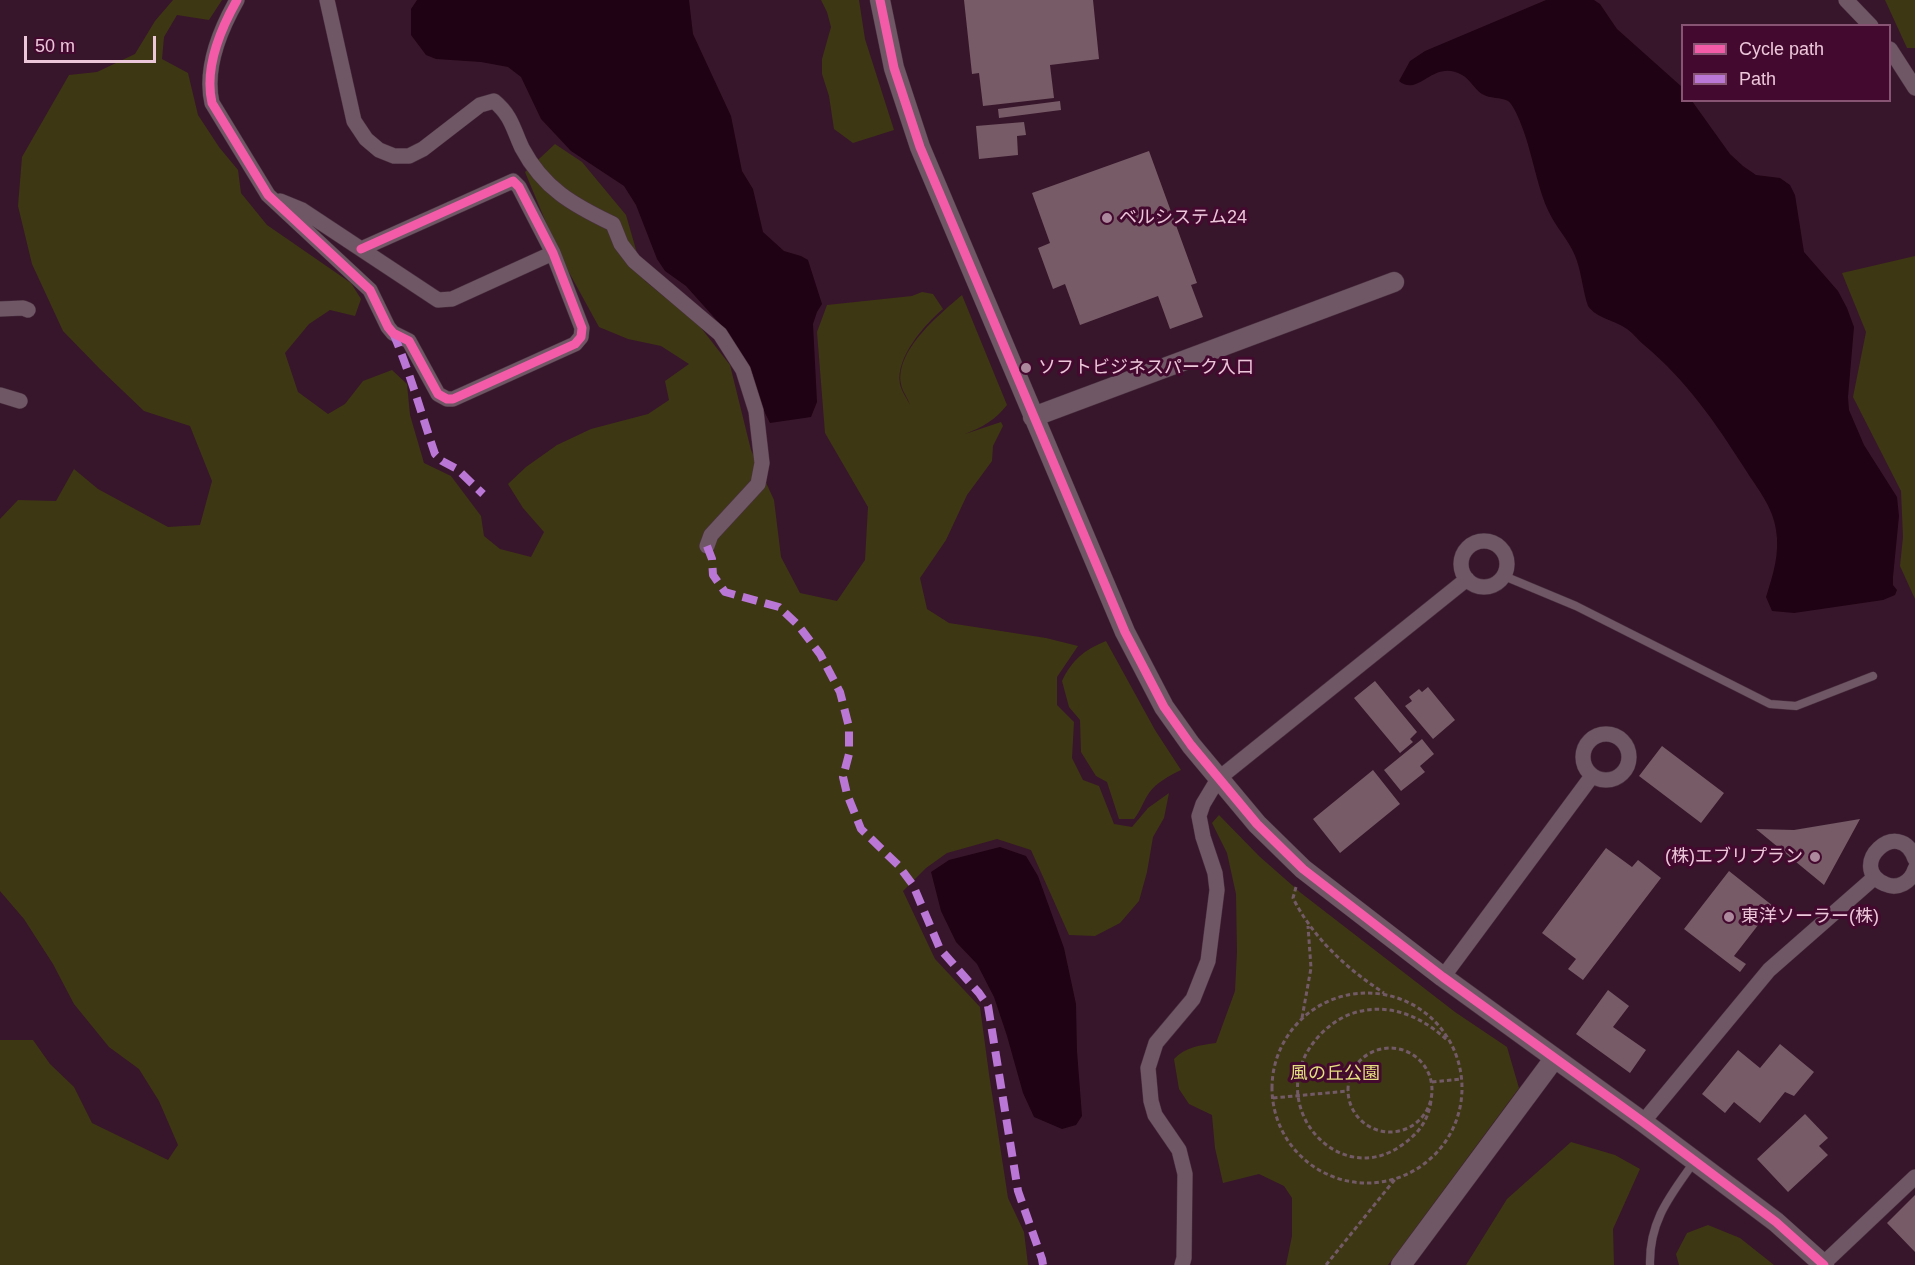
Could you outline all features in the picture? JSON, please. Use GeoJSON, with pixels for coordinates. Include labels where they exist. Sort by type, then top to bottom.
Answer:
{"type":"FeatureCollection","features":[{"type":"Feature","properties":{"kind":"street"},"geometry":{"type":"LineString","coordinates":[[237,0],[217,42],[209,93],[212,103],[268,195],[370,290],[388,327],[393,333],[409,341],[438,394],[447,399],[453,399],[574,344],[581,337],[582,328],[553,253],[519,187],[513,181],[361,249]]}},
{"type":"Feature","properties":{"kind":"street"},"geometry":{"type":"LineString","coordinates":[[327,0],[354,121],[366,139],[379,150],[394,156],[409,156],[423,149],[480,105],[494,101],[511,120],[528,158],[550,187],[574,205],[612,224],[621,244],[634,261],[720,334],[743,370],[756,411],[762,463],[758,484],[711,535],[706,546]]}},
{"type":"Feature","properties":{"kind":"street"},"geometry":{"type":"LineString","coordinates":[[880,0],[891,58],[910,121],[1125,632],[1164,707],[1218,780],[1257,824],[1303,868],[1443,977],[1776,1222],[1824,1265],[1915,1177]]}},
{"type":"Feature","properties":{"kind":"street"},"geometry":{"type":"LineString","coordinates":[[1846,0],[1869,24]]}},
{"type":"Feature","properties":{"kind":"street"},"geometry":{"type":"LineString","coordinates":[[1891,51],[1915,88]]}},
{"type":"Feature","properties":{"kind":"street"},"geometry":{"type":"LineString","coordinates":[[268,195],[302,210],[438,300],[452,299],[553,253]]}},
{"type":"Feature","properties":{"kind":"street"},"geometry":{"type":"LineString","coordinates":[[1033,417],[1394,282]]}},
{"type":"Feature","properties":{"kind":"street"},"geometry":{"type":"LineString","coordinates":[[0,309],[23,308],[28,310]]}},
{"type":"Feature","properties":{"kind":"street"},"geometry":{"type":"LineString","coordinates":[[0,395],[20,401]]}},
{"type":"Feature","properties":{"kind":"street"},"geometry":{"type":"LineString","coordinates":[[1480,541],[1487,541],[1500,548],[1507,561],[1504,576],[1492,586],[1476,586],[1467,579],[1461,569],[1462,555],[1480,541]]}},
{"type":"Feature","properties":{"kind":"street"},"geometry":{"type":"LineString","coordinates":[[1182,1265],[1185,1174],[1179,1150],[1155,1115],[1149,1091],[1148,1068],[1156,1043],[1193,999],[1208,961],[1217,890],[1215,873],[1203,837],[1200,816],[1203,804],[1218,780],[1467,579]]}},
{"type":"Feature","properties":{"kind":"street"},"geometry":{"type":"LineString","coordinates":[[1443,977],[1592,776]]}},
{"type":"Feature","properties":{"kind":"street"},"geometry":{"type":"LineString","coordinates":[[1915,859],[1911,849],[1905,844],[1886,843],[1877,849],[1872,859],[1872,870],[1875,877],[1885,885],[1898,886],[1909,880],[1915,869]]}},
{"type":"Feature","properties":{"kind":"street"},"geometry":{"type":"LineString","coordinates":[[1643,1122],[1769,970],[1875,877]]}},
{"type":"Feature","properties":{"kind":"street"},"geometry":{"type":"LineString","coordinates":[[1401,1265],[1554,1059]]}},
{"type":"Feature","properties":{"kind":"lane"},"geometry":{"type":"LineString","coordinates":[[1504,576],[1576,606],[1770,704],[1796,706],[1873,676]]}},
{"type":"Feature","properties":{"kind":"lane"},"geometry":{"type":"LineString","coordinates":[[1650,1265],[1650,1250],[1657,1218],[1695,1161]]}},
{"type":"Feature","properties":{"kind":"path"},"geometry":{"type":"LineString","coordinates":[[1299,884],[1293,898],[1308,925],[1346,964],[1384,993]]}},
{"type":"Feature","properties":{"kind":"path"},"geometry":{"type":"LineString","coordinates":[[1302,1020],[1311,968],[1308,925]]}},
{"type":"Feature","properties":{"kind":"path"},"geometry":{"type":"LineString","coordinates":[[1359,994],[1384,995],[1405,1001],[1423,1012],[1439,1027],[1451,1045],[1462,1079],[1458,1115],[1446,1141],[1426,1162],[1414,1170],[1396,1178],[1376,1182],[1340,1179],[1316,1167],[1302,1156],[1285,1135],[1273,1098],[1273,1074],[1278,1057],[1290,1033],[1316,1008],[1341,997],[1359,994]]}},
{"type":"Feature","properties":{"kind":"path"},"geometry":{"type":"LineString","coordinates":[[1431,1101],[1424,1116],[1403,1130],[1384,1132],[1375,1130],[1360,1119],[1350,1104],[1349,1077],[1358,1061],[1373,1051],[1382,1048],[1399,1048],[1415,1055],[1426,1068],[1432,1083],[1431,1101],[1429,1114],[1425,1123],[1407,1141],[1388,1152],[1366,1157],[1345,1154],[1327,1146],[1305,1120],[1298,1096],[1299,1073],[1306,1052],[1327,1027],[1347,1015],[1378,1009],[1398,1011],[1415,1017],[1431,1027],[1451,1045]]}},
{"type":"Feature","properties":{"kind":"path"},"geometry":{"type":"LineString","coordinates":[[1432,1083],[1462,1079]]}},
{"type":"Feature","properties":{"kind":"path"},"geometry":{"type":"LineString","coordinates":[[1273,1098],[1348,1091]]}},
{"type":"Feature","properties":{"kind":"path"},"geometry":{"type":"LineString","coordinates":[[1326,1265],[1396,1178]]}},
{"type":"Feature","properties":{"kind":"green space"},"geometry":{"type":"Polygon","coordinates":[[[173,0],[222,0],[209,20],[177,15],[164,37],[162,59],[188,73],[198,115],[219,147],[238,170],[241,193],[267,225],[351,283],[361,299],[355,316],[330,310],[309,324],[285,353],[298,392],[328,414],[345,404],[363,381],[392,370],[407,384],[410,415],[424,463],[451,476],[481,516],[484,536],[500,549],[531,557],[544,532],[523,508],[508,484],[526,467],[557,445],[591,429],[648,414],[669,400],[665,381],[689,364],[661,346],[628,339],[599,327],[560,256],[525,172],[555,144],[582,162],[626,215],[645,281],[698,324],[730,365],[751,450],[774,500],[781,557],[800,593],[837,601],[865,560],[868,507],[825,433],[817,332],[827,305],[912,296],[922,292],[933,294],[943,309],[920,332],[902,363],[900,374],[901,386],[910,405],[901,384],[901,371],[905,358],[921,334],[962,295],[1007,405],[988,422],[965,434],[1001,422],[1003,426],[993,446],[992,461],[967,495],[946,540],[920,578],[927,609],[949,623],[1046,638],[1078,646],[1057,677],[1057,705],[1074,722],[1072,758],[1083,780],[1099,786],[1114,824],[1132,827],[1148,808],[1169,793],[1164,818],[1153,837],[1139,901],[1120,923],[1095,936],[1069,935],[1031,850],[997,839],[947,853],[926,868],[903,891],[935,959],[980,1007],[1008,1198],[1024,1232],[1028,1265],[0,1265],[0,1040],[33,1040],[50,1064],[74,1087],[92,1123],[168,1160],[178,1145],[159,1101],[139,1069],[109,1047],[74,1004],[53,964],[24,919],[0,891],[0,519],[18,500],[56,501],[74,469],[98,489],[168,527],[200,525],[212,481],[190,426],[144,411],[63,331],[32,264],[18,206],[22,157],[69,75],[97,72],[135,54],[155,21],[173,0]]]}},
{"type":"Feature","properties":{"kind":"green space"},"geometry":{"type":"Polygon","coordinates":[[[821,0],[859,0],[865,39],[894,130],[853,143],[834,129],[829,96],[822,74],[822,59],[831,27],[821,0]]]}},
{"type":"Feature","properties":{"kind":"green space"},"geometry":{"type":"Polygon","coordinates":[[[1885,0],[1915,0],[1915,48],[1907,48],[1885,0]]]}},
{"type":"Feature","properties":{"kind":"green space"},"geometry":{"type":"Polygon","coordinates":[[[1915,256],[1915,599],[1900,566],[1903,537],[1901,491],[1853,397],[1866,332],[1842,273],[1915,256]]]}},
{"type":"Feature","properties":{"kind":"green space"},"geometry":{"type":"Polygon","coordinates":[[[1106,641],[1155,730],[1181,770],[1152,789],[1134,819],[1119,819],[1107,782],[1096,776],[1081,752],[1080,720],[1069,707],[1062,681],[1080,656],[1106,641]]]}},
{"type":"Feature","properties":{"kind":"green space","name":"風の丘公園"},"geometry":{"type":"Polygon","coordinates":[[[1219,815],[1259,856],[1301,893],[1455,1012],[1507,1047],[1519,1088],[1388,1265],[1286,1265],[1292,1236],[1292,1198],[1284,1186],[1259,1174],[1223,1183],[1215,1148],[1212,1115],[1189,1104],[1179,1089],[1174,1059],[1188,1049],[1216,1043],[1235,991],[1236,894],[1227,853],[1212,823],[1219,815]]]}},
{"type":"Feature","properties":{"kind":"green space"},"geometry":{"type":"Polygon","coordinates":[[[1571,1142],[1615,1155],[1640,1169],[1613,1229],[1614,1265],[1466,1265],[1507,1199],[1571,1142]]]}},
{"type":"Feature","properties":{"kind":"green space"},"geometry":{"type":"Polygon","coordinates":[[[1708,1225],[1740,1238],[1774,1265],[1679,1265],[1676,1254],[1687,1233],[1708,1225]]]}},
{"type":"Feature","properties":{"kind":"shaded area"},"geometry":{"type":"Polygon","coordinates":[[[417,0],[689,0],[693,34],[731,116],[742,171],[753,189],[763,232],[784,251],[808,260],[822,304],[813,324],[817,402],[811,417],[770,423],[750,372],[720,324],[686,286],[665,271],[657,259],[636,205],[624,186],[571,151],[541,119],[521,77],[508,67],[481,62],[436,59],[426,55],[411,35],[411,9],[417,0]]]}},
{"type":"Feature","properties":{"kind":"shaded area"},"geometry":{"type":"Polygon","coordinates":[[[1546,0],[1594,0],[1600,4],[1617,29],[1681,86],[1681,102],[1693,102],[1730,154],[1756,175],[1780,178],[1790,185],[1795,195],[1804,252],[1838,291],[1854,327],[1849,410],[1864,445],[1897,497],[1899,516],[1893,577],[1893,585],[1897,590],[1895,595],[1883,600],[1794,613],[1772,611],[1766,597],[1775,564],[1777,539],[1768,506],[1759,491],[1723,435],[1674,373],[1629,331],[1596,314],[1588,306],[1575,255],[1545,203],[1529,147],[1511,104],[1508,101],[1482,94],[1465,77],[1452,71],[1443,71],[1413,85],[1406,85],[1399,81],[1410,61],[1425,51],[1546,0]]]}},
{"type":"Feature","properties":{"kind":"shaded area"},"geometry":{"type":"Polygon","coordinates":[[[1000,847],[1026,856],[1038,876],[1064,948],[1076,1004],[1082,1116],[1076,1125],[1062,1129],[1034,1117],[1023,1093],[994,997],[977,964],[956,942],[941,911],[931,872],[949,860],[1000,847]]]}},
{"type":"Feature","properties":{"kind":"building"},"geometry":{"type":"Polygon","coordinates":[[[964,0],[1093,0],[1099,59],[1050,65],[1054,98],[983,106],[979,73],[972,74],[964,0]]]}},
{"type":"Feature","properties":{"kind":"building"},"geometry":{"type":"Polygon","coordinates":[[[1060,101],[1061,110],[999,118],[998,109],[1060,101]]]}},
{"type":"Feature","properties":{"kind":"building"},"geometry":{"type":"Polygon","coordinates":[[[1024,122],[1026,135],[1017,136],[1018,155],[979,159],[976,126],[1024,122]]]}},
{"type":"Feature","properties":{"kind":"building","name":"ベルシステム24"},"geometry":{"type":"Polygon","coordinates":[[[1149,151],[1197,283],[1191,285],[1203,317],[1170,329],[1158,296],[1080,325],[1065,284],[1053,289],[1038,248],[1050,243],[1032,193],[1149,151]]]}},
{"type":"Feature","properties":{"kind":"building"},"geometry":{"type":"Polygon","coordinates":[[[1375,681],[1417,732],[1410,739],[1413,742],[1400,753],[1354,698],[1375,681]]]}},
{"type":"Feature","properties":{"kind":"building"},"geometry":{"type":"Polygon","coordinates":[[[1428,687],[1455,720],[1433,739],[1405,706],[1412,701],[1409,697],[1419,689],[1422,692],[1428,687]]]}},
{"type":"Feature","properties":{"kind":"building"},"geometry":{"type":"Polygon","coordinates":[[[1422,739],[1434,754],[1420,766],[1425,772],[1401,791],[1384,770],[1422,739]]]}},
{"type":"Feature","properties":{"kind":"building"},"geometry":{"type":"Polygon","coordinates":[[[1662,746],[1724,793],[1701,823],[1639,776],[1662,746]]]}},
{"type":"Feature","properties":{"kind":"building"},"geometry":{"type":"Polygon","coordinates":[[[1373,770],[1400,804],[1340,853],[1313,819],[1373,770]]]}},
{"type":"Feature","properties":{"kind":"building","name":"(株)エブリプラン"},"geometry":{"type":"Polygon","coordinates":[[[1860,819],[1824,885],[1756,829],[1794,830],[1860,819]]]}},
{"type":"Feature","properties":{"kind":"building"},"geometry":{"type":"Polygon","coordinates":[[[1606,848],[1632,867],[1638,860],[1661,878],[1583,980],[1568,969],[1576,959],[1542,933],[1606,848]]]}},
{"type":"Feature","properties":{"kind":"building","name":"東洋ソーラー(株)"},"geometry":{"type":"Polygon","coordinates":[[[1729,871],[1773,906],[1734,956],[1746,964],[1740,972],[1684,929],[1729,871]]]}},
{"type":"Feature","properties":{"kind":"building"},"geometry":{"type":"Polygon","coordinates":[[[1608,990],[1629,1006],[1613,1027],[1646,1050],[1630,1073],[1576,1034],[1608,990]]]}},
{"type":"Feature","properties":{"kind":"building"},"geometry":{"type":"Polygon","coordinates":[[[1780,1044],[1814,1072],[1794,1096],[1785,1092],[1760,1123],[1734,1102],[1725,1113],[1702,1094],[1738,1050],[1760,1068],[1780,1044]]]}},
{"type":"Feature","properties":{"kind":"building"},"geometry":{"type":"Polygon","coordinates":[[[1805,1114],[1828,1138],[1819,1146],[1828,1155],[1788,1192],[1757,1159],[1805,1114]]]}},
{"type":"Feature","properties":{"kind":"building"},"geometry":{"type":"Polygon","coordinates":[[[1915,1195],[1915,1252],[1887,1223],[1915,1195]]]}},
{"type":"Feature","properties":{"kind":"marked path"},"geometry":{"type":"LineString","coordinates":[[393,333],[435,454],[442,461],[457,469],[483,494]]}},
{"type":"Feature","properties":{"kind":"marked path"},"geometry":{"type":"LineString","coordinates":[[707,546],[712,559],[713,575],[725,592],[779,607],[798,625],[820,654],[840,692],[849,727],[849,754],[843,777],[861,829],[898,865],[913,885],[940,949],[988,1006],[1018,1191],[1043,1265]]}},
{"type":"Feature","properties":{"kind":"cycle path"},"geometry":{"type":"LineString","coordinates":[[237,0],[215,50],[210,76],[212,103],[268,195],[370,290],[388,327],[393,333],[409,341],[438,394],[447,399],[453,399],[575,344],[581,337],[582,328],[553,253],[519,187],[513,181],[361,249]]}},
{"type":"Feature","properties":{"kind":"cycle path"},"geometry":{"type":"LineString","coordinates":[[880,0],[894,68],[920,147],[1125,632],[1164,707],[1191,745],[1257,824],[1303,869],[1443,977],[1776,1222],[1824,1265]]}},
{"type":"Feature","properties":{"kind":"place","name":"ベルシステム24"},"geometry":{"type":"Point","coordinates":[1107,218]}},
{"type":"Feature","properties":{"kind":"place","name":"ソフトビジネスパーク入口"},"geometry":{"type":"Point","coordinates":[1026,368]}},
{"type":"Feature","properties":{"kind":"place","name":"(株)エブリプラン"},"geometry":{"type":"Point","coordinates":[1815,857]}},
{"type":"Feature","properties":{"kind":"place","name":"東洋ソーラー(株)"},"geometry":{"type":"Point","coordinates":[1729,917]}}]}
